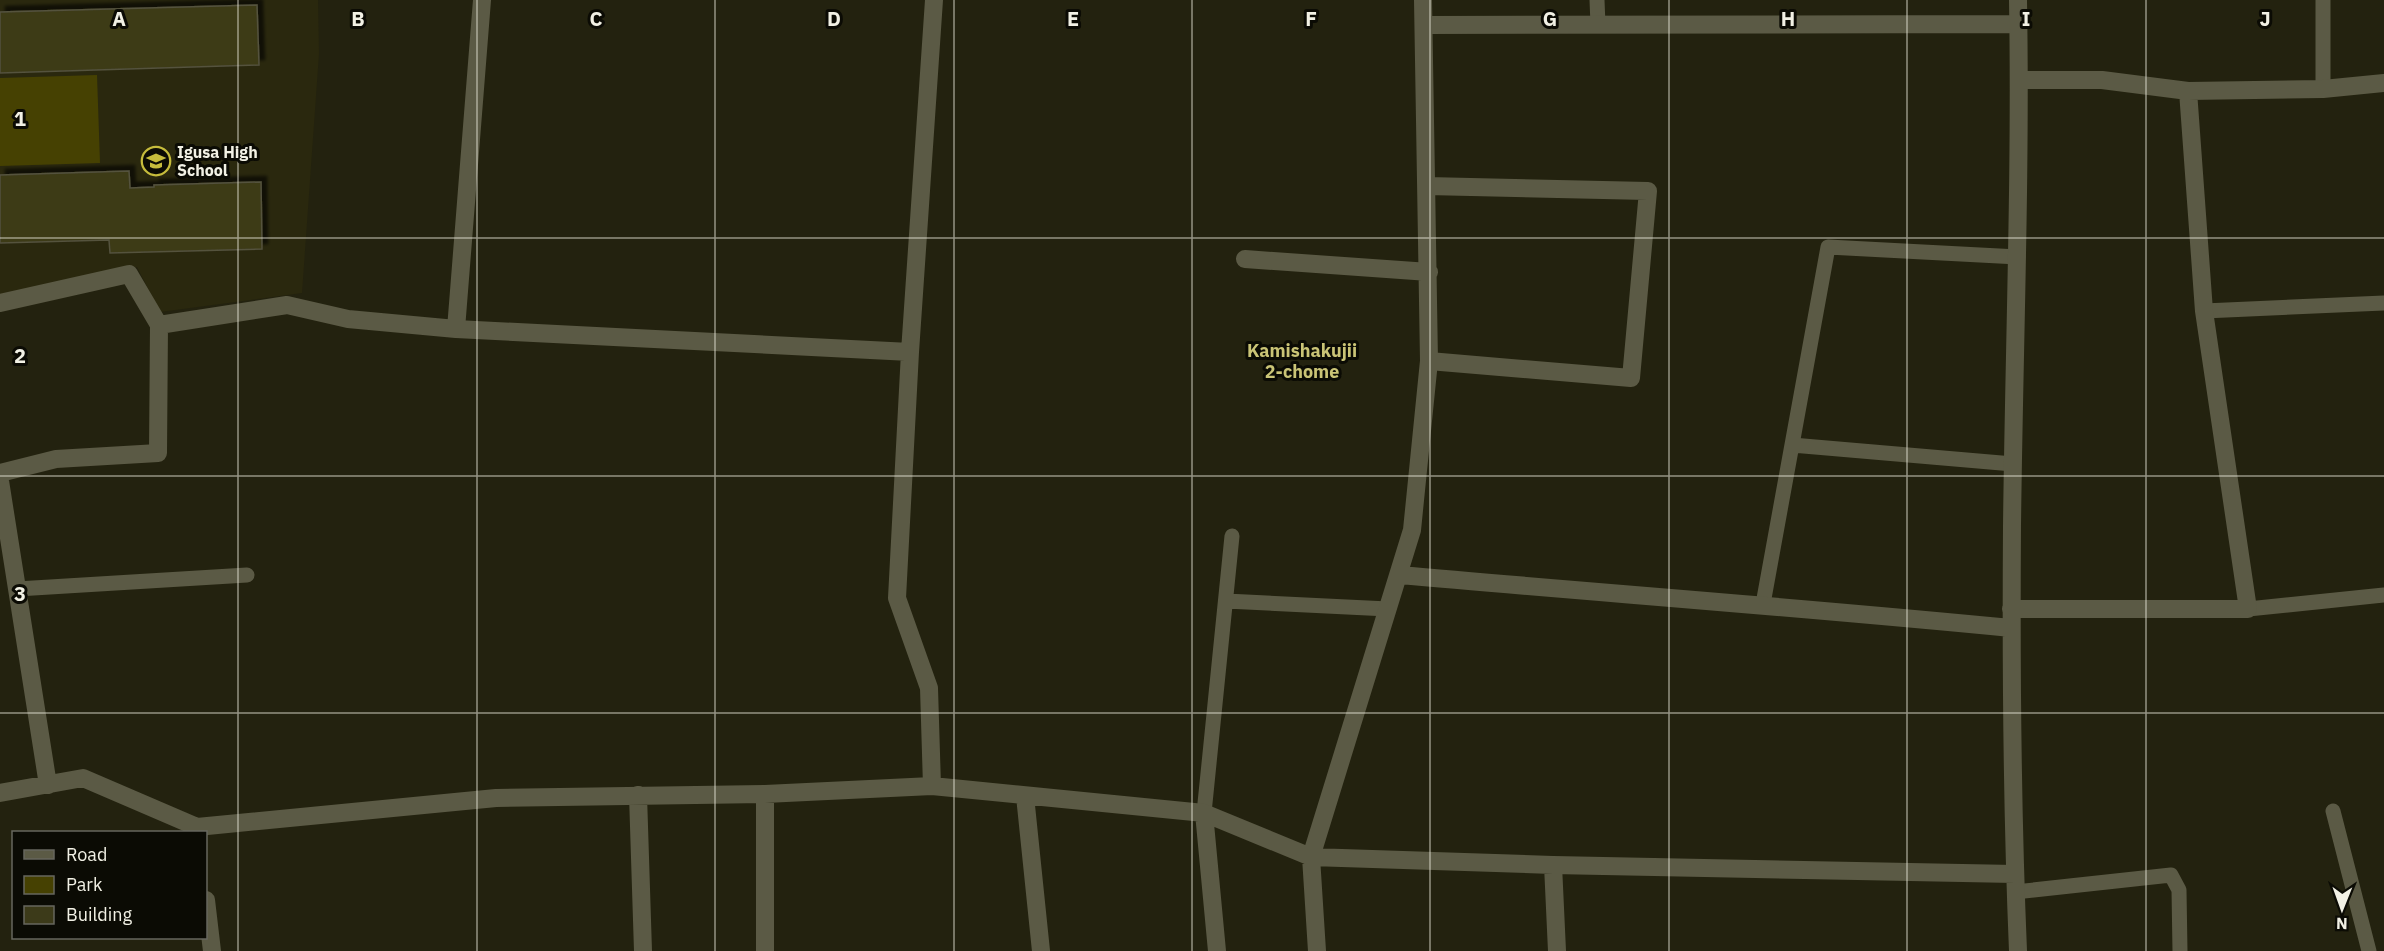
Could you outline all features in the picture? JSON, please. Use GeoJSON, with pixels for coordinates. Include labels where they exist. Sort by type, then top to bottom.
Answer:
{"type":"FeatureCollection","features":[{"type":"Feature","properties":{"kind":"street"},"geometry":{"type":"LineString","coordinates":[[456,329],[482,0]]}},
{"type":"Feature","properties":{"kind":"street"},"geometry":{"type":"LineString","coordinates":[[932,786],[929,688],[897,598],[910,352],[934,0]]}},
{"type":"Feature","properties":{"kind":"street"},"geometry":{"type":"LineString","coordinates":[[1317,951],[1311,857],[1412,530],[1429,361],[1423,0]]}},
{"type":"Feature","properties":{"kind":"street"},"geometry":{"type":"LineString","coordinates":[[2018,0],[2018,257],[2011,618],[2011,753],[2018,951]]}},
{"type":"Feature","properties":{"kind":"street"},"geometry":{"type":"LineString","coordinates":[[1424,25],[2019,24]]}},
{"type":"Feature","properties":{"kind":"street"},"geometry":{"type":"LineString","coordinates":[[2019,80],[2102,80],[2188,92],[2323,89],[2384,83]]}},
{"type":"Feature","properties":{"kind":"street"},"geometry":{"type":"LineString","coordinates":[[1399,575],[1705,602],[2011,618],[2248,609],[2204,311],[2188,92]]}},
{"type":"Feature","properties":{"kind":"street"},"geometry":{"type":"LineString","coordinates":[[1427,186],[1648,191],[1631,378],[1429,361]]}},
{"type":"Feature","properties":{"kind":"street"},"geometry":{"type":"LineString","coordinates":[[1245,259],[1429,272]]}},
{"type":"Feature","properties":{"kind":"street"},"geometry":{"type":"LineString","coordinates":[[0,303],[129,274],[159,325],[158,453],[56,459],[0,473]]}},
{"type":"Feature","properties":{"kind":"street"},"geometry":{"type":"LineString","coordinates":[[159,325],[287,305],[348,319],[456,329],[910,352]]}},
{"type":"Feature","properties":{"kind":"street"},"geometry":{"type":"LineString","coordinates":[[0,481],[48,785]]}},
{"type":"Feature","properties":{"kind":"street"},"geometry":{"type":"LineString","coordinates":[[0,793],[83,778],[197,830],[496,798],[765,794],[932,786],[1204,813],[1311,857],[2015,883]]}},
{"type":"Feature","properties":{"kind":"street"},"geometry":{"type":"LineString","coordinates":[[765,794],[765,951]]}},
{"type":"Feature","properties":{"kind":"street"},"geometry":{"type":"LineString","coordinates":[[638,795],[643,951]]}},
{"type":"Feature","properties":{"kind":"street"},"geometry":{"type":"LineString","coordinates":[[1025,796],[1041,951]]}},
{"type":"Feature","properties":{"kind":"street"},"geometry":{"type":"LineString","coordinates":[[1204,813],[1217,951]]}},
{"type":"Feature","properties":{"kind":"street"},"geometry":{"type":"LineString","coordinates":[[1553,866],[1557,951]]}},
{"type":"Feature","properties":{"kind":"street"},"geometry":{"type":"LineString","coordinates":[[207,908],[212,951]]}},
{"type":"Feature","properties":{"kind":"lane"},"geometry":{"type":"LineString","coordinates":[[1597,0],[1598,25]]}},
{"type":"Feature","properties":{"kind":"lane"},"geometry":{"type":"LineString","coordinates":[[2323,0],[2323,89]]}},
{"type":"Feature","properties":{"kind":"lane"},"geometry":{"type":"LineString","coordinates":[[1763,604],[1828,247],[2018,257]]}},
{"type":"Feature","properties":{"kind":"lane"},"geometry":{"type":"LineString","coordinates":[[2204,311],[2384,303]]}},
{"type":"Feature","properties":{"kind":"lane"},"geometry":{"type":"LineString","coordinates":[[1792,445],[2013,464]]}},
{"type":"Feature","properties":{"kind":"lane"},"geometry":{"type":"LineString","coordinates":[[1204,813],[1232,536]]}},
{"type":"Feature","properties":{"kind":"lane"},"geometry":{"type":"LineString","coordinates":[[17,589],[247,575]]}},
{"type":"Feature","properties":{"kind":"lane"},"geometry":{"type":"LineString","coordinates":[[2248,609],[2384,595]]}},
{"type":"Feature","properties":{"kind":"lane"},"geometry":{"type":"LineString","coordinates":[[1226,601],[1388,609]]}},
{"type":"Feature","properties":{"kind":"lane"},"geometry":{"type":"LineString","coordinates":[[2333,811],[2369,951]]}},
{"type":"Feature","properties":{"kind":"lane"},"geometry":{"type":"LineString","coordinates":[[2015,883],[2171,875],[2179,890],[2180,951]]}},
{"type":"Feature","properties":{"kind":"shaded area","name":"Igusa High School"},"geometry":{"type":"Polygon","coordinates":[[[0,0],[318,0],[319,54],[302,293],[160,312],[137,267],[0,296],[0,0]]]}},
{"type":"Feature","properties":{"kind":"green space"},"geometry":{"type":"Polygon","coordinates":[[[97,75],[100,163],[0,166],[0,78],[97,75]]]}},
{"type":"Feature","properties":{"kind":"building"},"geometry":{"type":"Polygon","coordinates":[[[257,5],[259,65],[0,73],[0,12],[257,5]]]}},
{"type":"Feature","properties":{"kind":"building"},"geometry":{"type":"Polygon","coordinates":[[[129,171],[130,188],[154,187],[154,185],[261,182],[262,249],[110,253],[109,240],[0,243],[0,175],[129,171]]]}},
{"type":"Feature","properties":{"kind":"place","name":"Igusa High School"},"geometry":{"type":"Point","coordinates":[156,161]}},
{"type":"Feature","properties":{"kind":"district","name":"Kamishakujii 2-chome"},"geometry":{"type":"Point","coordinates":[1302,360]}}]}
